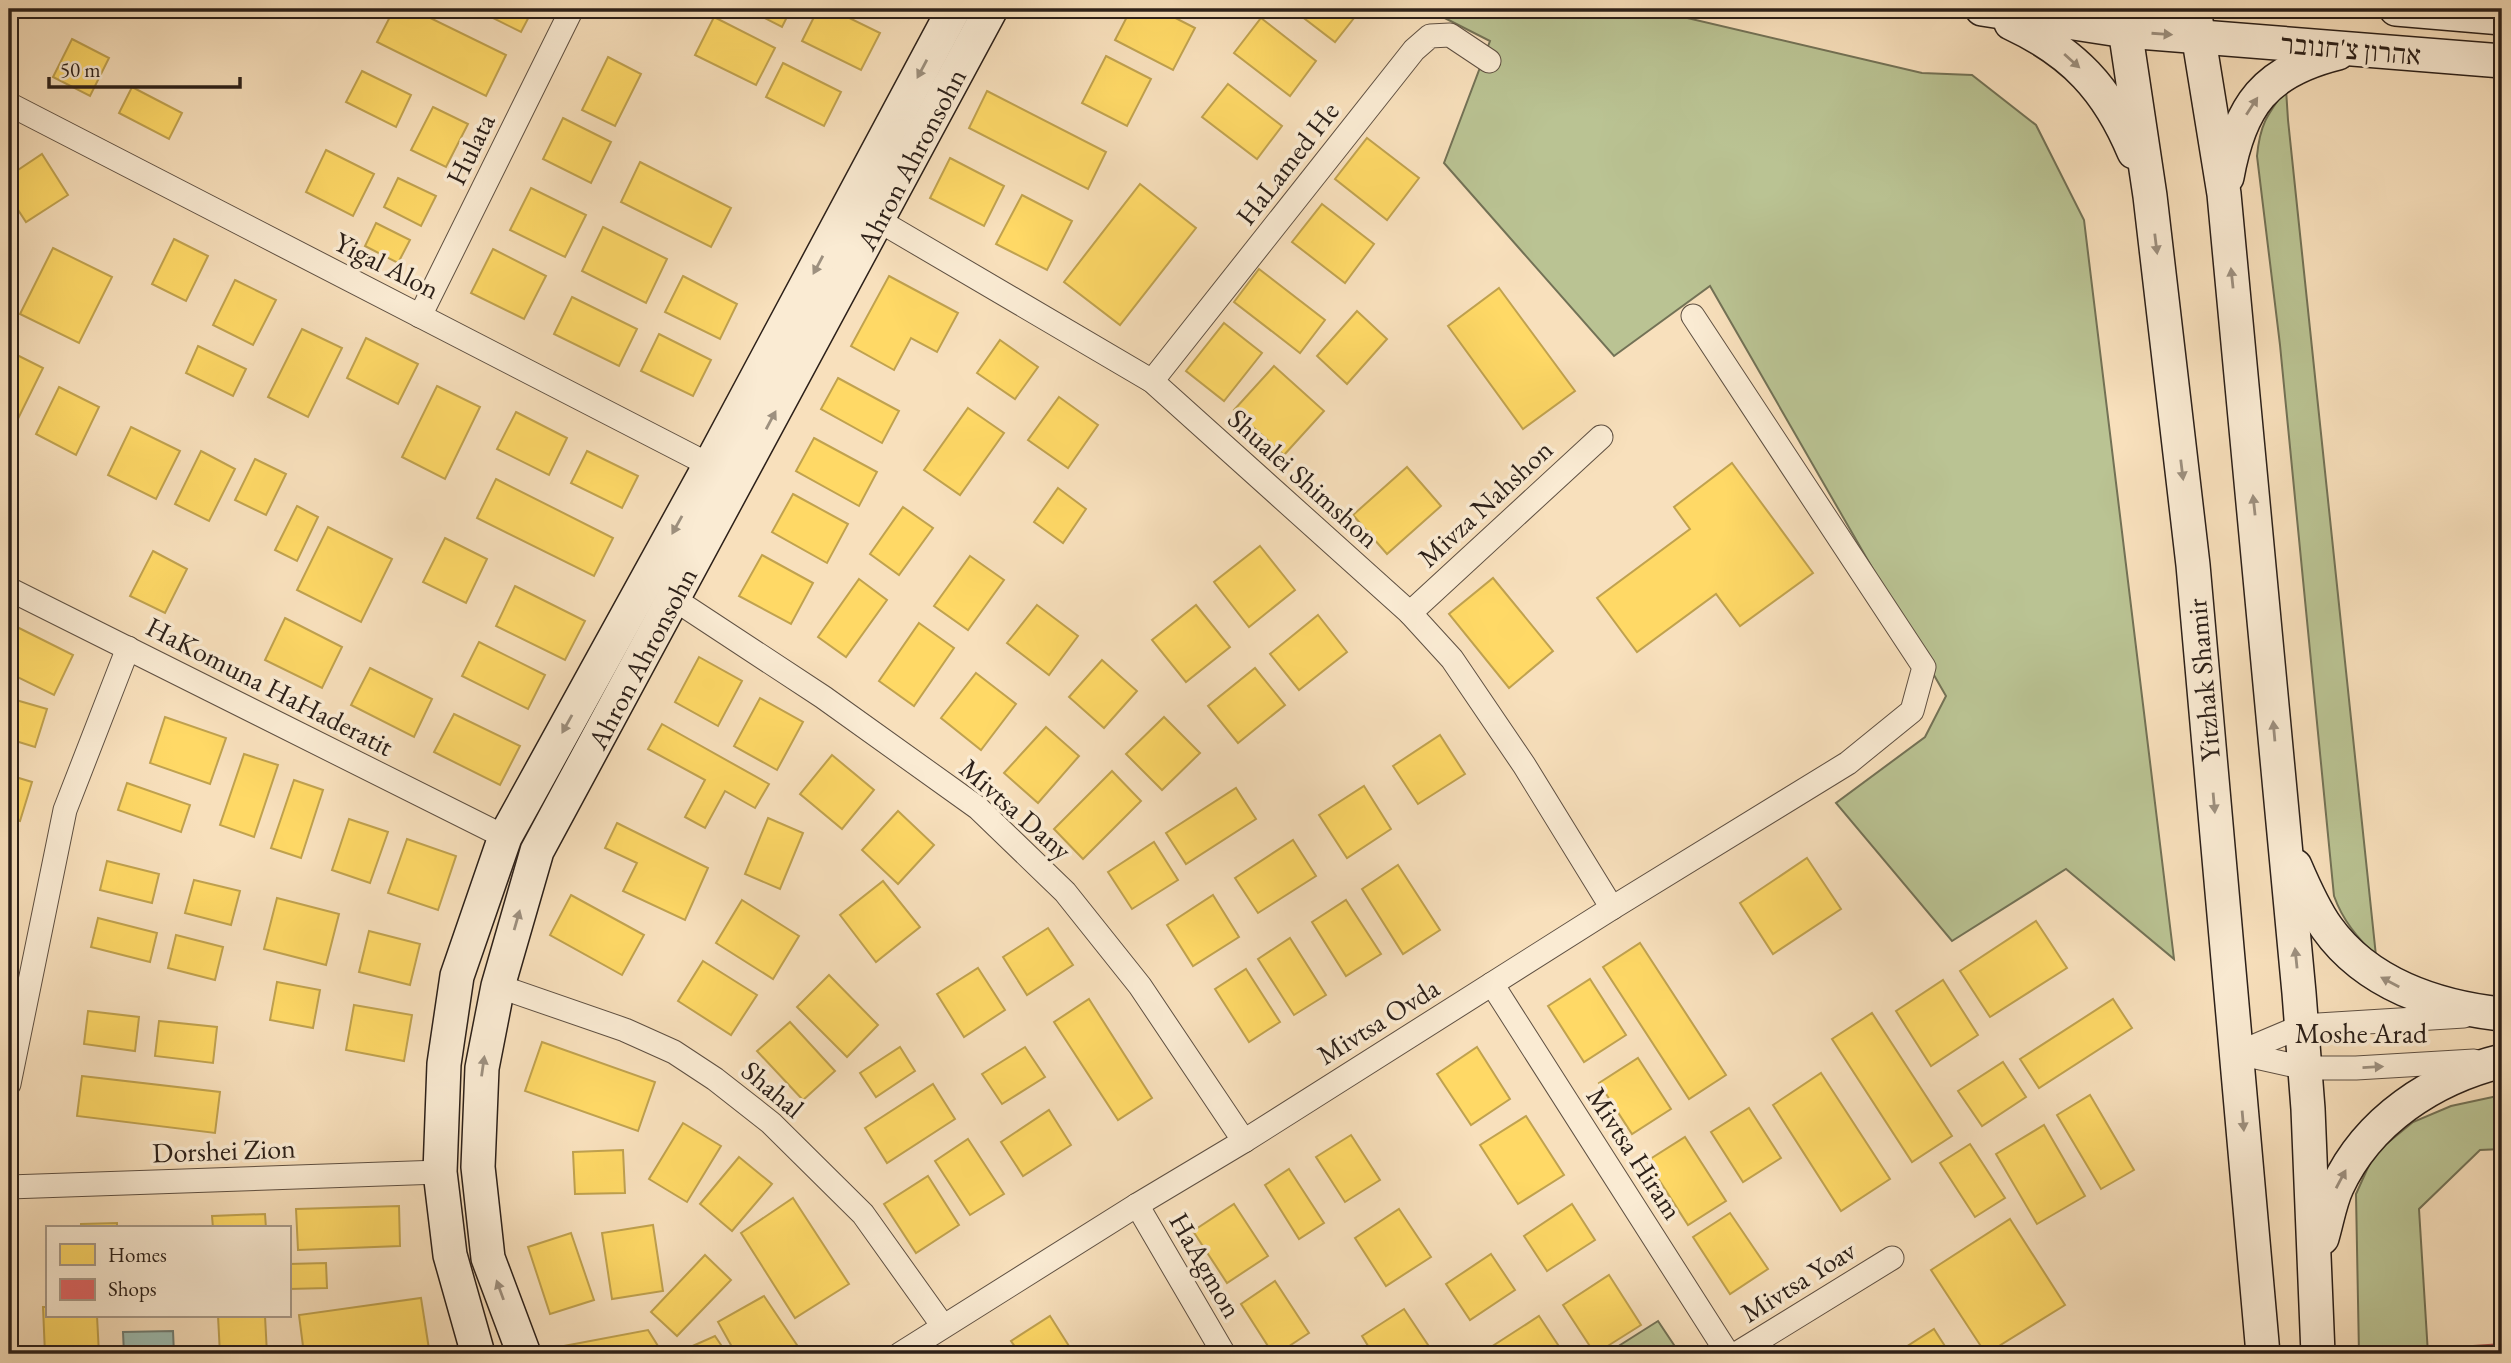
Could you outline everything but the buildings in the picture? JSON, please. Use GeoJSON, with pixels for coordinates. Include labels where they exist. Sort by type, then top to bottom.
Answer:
{"type":"FeatureCollection","features":[{"type":"Feature","properties":{"kind":"main road","name":"Ahron Ahronsohn"},"geometry":{"type":"LineString","coordinates":[[864,212],[954,9]]}},
{"type":"Feature","properties":{"kind":"main road","name":"Ahron Ahronsohn"},"geometry":{"type":"LineString","coordinates":[[478,1354],[450,1255],[440,1172],[444,1063],[457,976],[505,837],[724,472],[864,212],[991,9]]}},
{"type":"Feature","properties":{"kind":"main road"},"geometry":{"type":"LineString","coordinates":[[1969,9],[2005,20],[2038,36],[2066,54],[2090,77],[2126,132],[2150,196]]}},
{"type":"Feature","properties":{"kind":"main road","name":"אהרון צ'חנובר"},"geometry":{"type":"LineString","coordinates":[[1982,9],[2197,23],[2358,50],[2502,61]]}},
{"type":"Feature","properties":{"kind":"main road","name":"אהרון צ'חנובר"},"geometry":{"type":"LineString","coordinates":[[2396,9],[2502,19]]}},
{"type":"Feature","properties":{"kind":"main road","name":"Yitzhak Shamir"},"geometry":{"type":"LineString","coordinates":[[2124,20],[2150,196],[2193,565],[2263,1354]]}},
{"type":"Feature","properties":{"kind":"main road"},"geometry":{"type":"LineString","coordinates":[[2197,23],[2224,194],[2302,1026],[2318,1354]]}},
{"type":"Feature","properties":{"kind":"main road"},"geometry":{"type":"LineString","coordinates":[[2224,194],[2232,150],[2242,120],[2256,98],[2291,69],[2321,58],[2358,50]]}},
{"type":"Feature","properties":{"kind":"main road","name":"Ahron Ahronsohn"},"geometry":{"type":"LineString","coordinates":[[524,1354],[488,1258],[478,1167],[482,1068],[498,986],[537,851],[674,599],[724,472]]}},
{"type":"Feature","properties":{"kind":"main road"},"geometry":{"type":"LineString","coordinates":[[2283,834],[2308,895],[2328,929],[2352,956],[2380,977],[2410,993],[2442,1004],[2502,1014]]}},
{"type":"Feature","properties":{"kind":"main road"},"geometry":{"type":"LineString","coordinates":[[2313,1267],[2336,1188],[2353,1158],[2371,1136],[2394,1114],[2423,1093],[2453,1077],[2502,1060]]}},
{"type":"Feature","properties":{"kind":"street","name":"Hulata"},"geometry":{"type":"LineString","coordinates":[[420,316],[572,9]]}},
{"type":"Feature","properties":{"kind":"street","name":"HaLamed He"},"geometry":{"type":"LineString","coordinates":[[1152,381],[1413,50],[1430,36],[1450,35],[1489,61]]}},
{"type":"Feature","properties":{"kind":"street","name":"Yigal Alon"},"geometry":{"type":"LineString","coordinates":[[9,104],[724,472]]}},
{"type":"Feature","properties":{"kind":"street","name":"Shualei Shimshon"},"geometry":{"type":"LineString","coordinates":[[864,212],[1152,381],[1410,613],[1452,660],[1524,765],[1612,908]]}},
{"type":"Feature","properties":{"kind":"street","name":"Mivtsa Ovda"},"geometry":{"type":"LineString","coordinates":[[900,1354],[1848,762],[1912,711],[1924,667],[1693,316]]}},
{"type":"Feature","properties":{"kind":"street","name":"Mivza Nahshon"},"geometry":{"type":"LineString","coordinates":[[1410,613],[1601,437]]}},
{"type":"Feature","properties":{"kind":"street","name":"HaKomuna HaHaderatit"},"geometry":{"type":"LineString","coordinates":[[9,589],[505,837]]}},
{"type":"Feature","properties":{"kind":"street","name":"Mivtsa Dany"},"geometry":{"type":"LineString","coordinates":[[674,599],[823,698],[988,817],[1065,892],[1132,975],[1244,1141]]}},
{"type":"Feature","properties":{"kind":"street"},"geometry":{"type":"LineString","coordinates":[[9,1084],[65,810],[128,648]]}},
{"type":"Feature","properties":{"kind":"street","name":"Mivtsa Hiram"},"geometry":{"type":"LineString","coordinates":[[1492,984],[1728,1354]]}},
{"type":"Feature","properties":{"kind":"street","name":"Shahal"},"geometry":{"type":"LineString","coordinates":[[498,986],[625,1030],[674,1052],[715,1079],[771,1123],[863,1214],[943,1326]]}},
{"type":"Feature","properties":{"kind":"street","name":"Moshe Arad"},"geometry":{"type":"LineString","coordinates":[[2238,1052],[2302,1026],[2502,1014]]}},
{"type":"Feature","properties":{"kind":"street","name":"Moshe Arad"},"geometry":{"type":"LineString","coordinates":[[2238,1052],[2305,1068],[2502,1060]]}},
{"type":"Feature","properties":{"kind":"street","name":"Dorshei Zion"},"geometry":{"type":"LineString","coordinates":[[9,1187],[440,1172]]}},
{"type":"Feature","properties":{"kind":"street","name":"HaAgmon"},"geometry":{"type":"LineString","coordinates":[[1137,1205],[1224,1354]]}},
{"type":"Feature","properties":{"kind":"street","name":"Mivtsa Yoav"},"geometry":{"type":"LineString","coordinates":[[1736,1354],[1892,1258]]}},
{"type":"Feature","properties":{"kind":"green space"},"geometry":{"type":"Polygon","coordinates":[[[1427,9],[1649,9],[1922,73],[1972,75],[2036,125],[2084,220],[2174,959],[2066,869],[1952,941],[1836,803],[1925,737],[1946,696],[1710,286],[1614,356],[1444,163],[1490,41],[1427,9]]]}},
{"type":"Feature","properties":{"kind":"green space"},"geometry":{"type":"Polygon","coordinates":[[[2286,89],[2376,956],[2351,928],[2334,896],[2280,345],[2257,156],[2266,120],[2286,89]]]}},
{"type":"Feature","properties":{"kind":"green space"},"geometry":{"type":"Polygon","coordinates":[[[2502,1095],[2502,1149],[2480,1150],[2419,1209],[2428,1354],[2359,1354],[2356,1194],[2374,1154],[2413,1122],[2451,1106],[2502,1095]]]}},
{"type":"Feature","properties":{"kind":"green space"},"geometry":{"type":"Polygon","coordinates":[[[1658,1321],[1680,1354],[1606,1354],[1658,1321]]]}},
{"type":"Feature","properties":{"kind":"water"},"geometry":{"type":"Polygon","coordinates":[[[173,1331],[174,1354],[124,1354],[123,1332],[173,1331]]]}}]}
